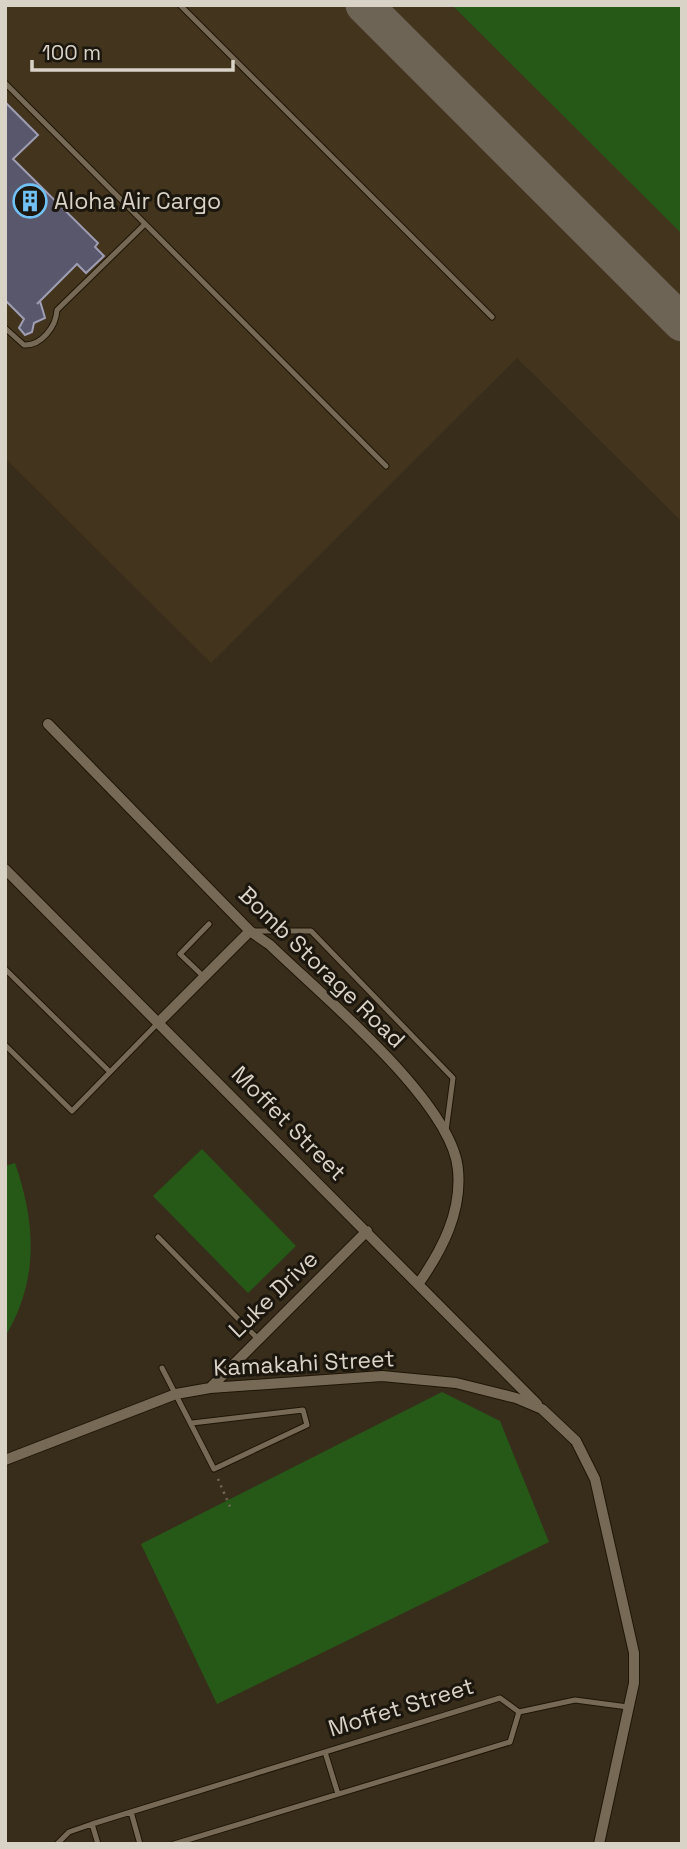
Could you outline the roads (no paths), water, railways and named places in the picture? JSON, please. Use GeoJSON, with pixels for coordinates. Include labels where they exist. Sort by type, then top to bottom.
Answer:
{"type":"FeatureCollection","features":[{"type":"Feature","properties":{"kind":"street","name":"Bomb Storage Road"},"geometry":{"type":"LineString","coordinates":[[48,724],[250,931],[270,945],[407,1079],[446,1131],[458,1169],[454,1210],[443,1248],[419,1283]]}},
{"type":"Feature","properties":{"kind":"street","name":"Moffet Street"},"geometry":{"type":"LineString","coordinates":[[5,869],[542,1409]]}},
{"type":"Feature","properties":{"kind":"street"},"geometry":{"type":"LineString","coordinates":[[159,1022],[250,931]]}},
{"type":"Feature","properties":{"kind":"street","name":"Luke Drive"},"geometry":{"type":"LineString","coordinates":[[210,1388],[257,1338],[367,1231]]}},
{"type":"Feature","properties":{"kind":"street","name":"Kamakahi Street"},"geometry":{"type":"LineString","coordinates":[[5,1460],[176,1394],[210,1388],[321,1378],[382,1376],[456,1382],[516,1398],[542,1409],[576,1441],[595,1479],[634,1653],[634,1683],[628,1707]]}},
{"type":"Feature","properties":{"kind":"street"},"geometry":{"type":"LineString","coordinates":[[599,1844],[628,1707]]}},
{"type":"Feature","properties":{"kind":"lane"},"geometry":{"type":"LineString","coordinates":[[180,5],[492,317]]}},
{"type":"Feature","properties":{"kind":"lane"},"geometry":{"type":"LineString","coordinates":[[5,83],[386,466]]}},
{"type":"Feature","properties":{"kind":"lane"},"geometry":{"type":"LineString","coordinates":[[5,328],[24,345],[37,343],[54,326],[57,310],[145,224]]}},
{"type":"Feature","properties":{"kind":"lane"},"geometry":{"type":"LineString","coordinates":[[204,977],[180,954],[209,924]]}},
{"type":"Feature","properties":{"kind":"lane"},"geometry":{"type":"LineString","coordinates":[[250,931],[311,931],[453,1078],[446,1131]]}},
{"type":"Feature","properties":{"kind":"lane"},"geometry":{"type":"LineString","coordinates":[[5,969],[110,1072]]}},
{"type":"Feature","properties":{"kind":"lane"},"geometry":{"type":"LineString","coordinates":[[5,1045],[72,1111],[159,1022]]}},
{"type":"Feature","properties":{"kind":"lane"},"geometry":{"type":"LineString","coordinates":[[158,1237],[257,1338]]}},
{"type":"Feature","properties":{"kind":"lane"},"geometry":{"type":"LineString","coordinates":[[162,1368],[214,1469],[307,1425],[303,1410],[192,1423]]}},
{"type":"Feature","properties":{"kind":"lane","name":"Moffet Street"},"geometry":{"type":"LineString","coordinates":[[57,1844],[69,1832],[92,1824],[500,1698],[519,1712]]}},
{"type":"Feature","properties":{"kind":"lane"},"geometry":{"type":"LineString","coordinates":[[174,1844],[510,1742],[519,1712],[575,1700],[628,1707]]}},
{"type":"Feature","properties":{"kind":"lane"},"geometry":{"type":"LineString","coordinates":[[325,1752],[338,1794]]}},
{"type":"Feature","properties":{"kind":"lane"},"geometry":{"type":"LineString","coordinates":[[131,1812],[140,1844]]}},
{"type":"Feature","properties":{"kind":"lane"},"geometry":{"type":"LineString","coordinates":[[92,1824],[97,1844]]}},
{"type":"Feature","properties":{"kind":"place","name":"Aloha Air Cargo"},"geometry":{"type":"Point","coordinates":[30,201]}}]}
